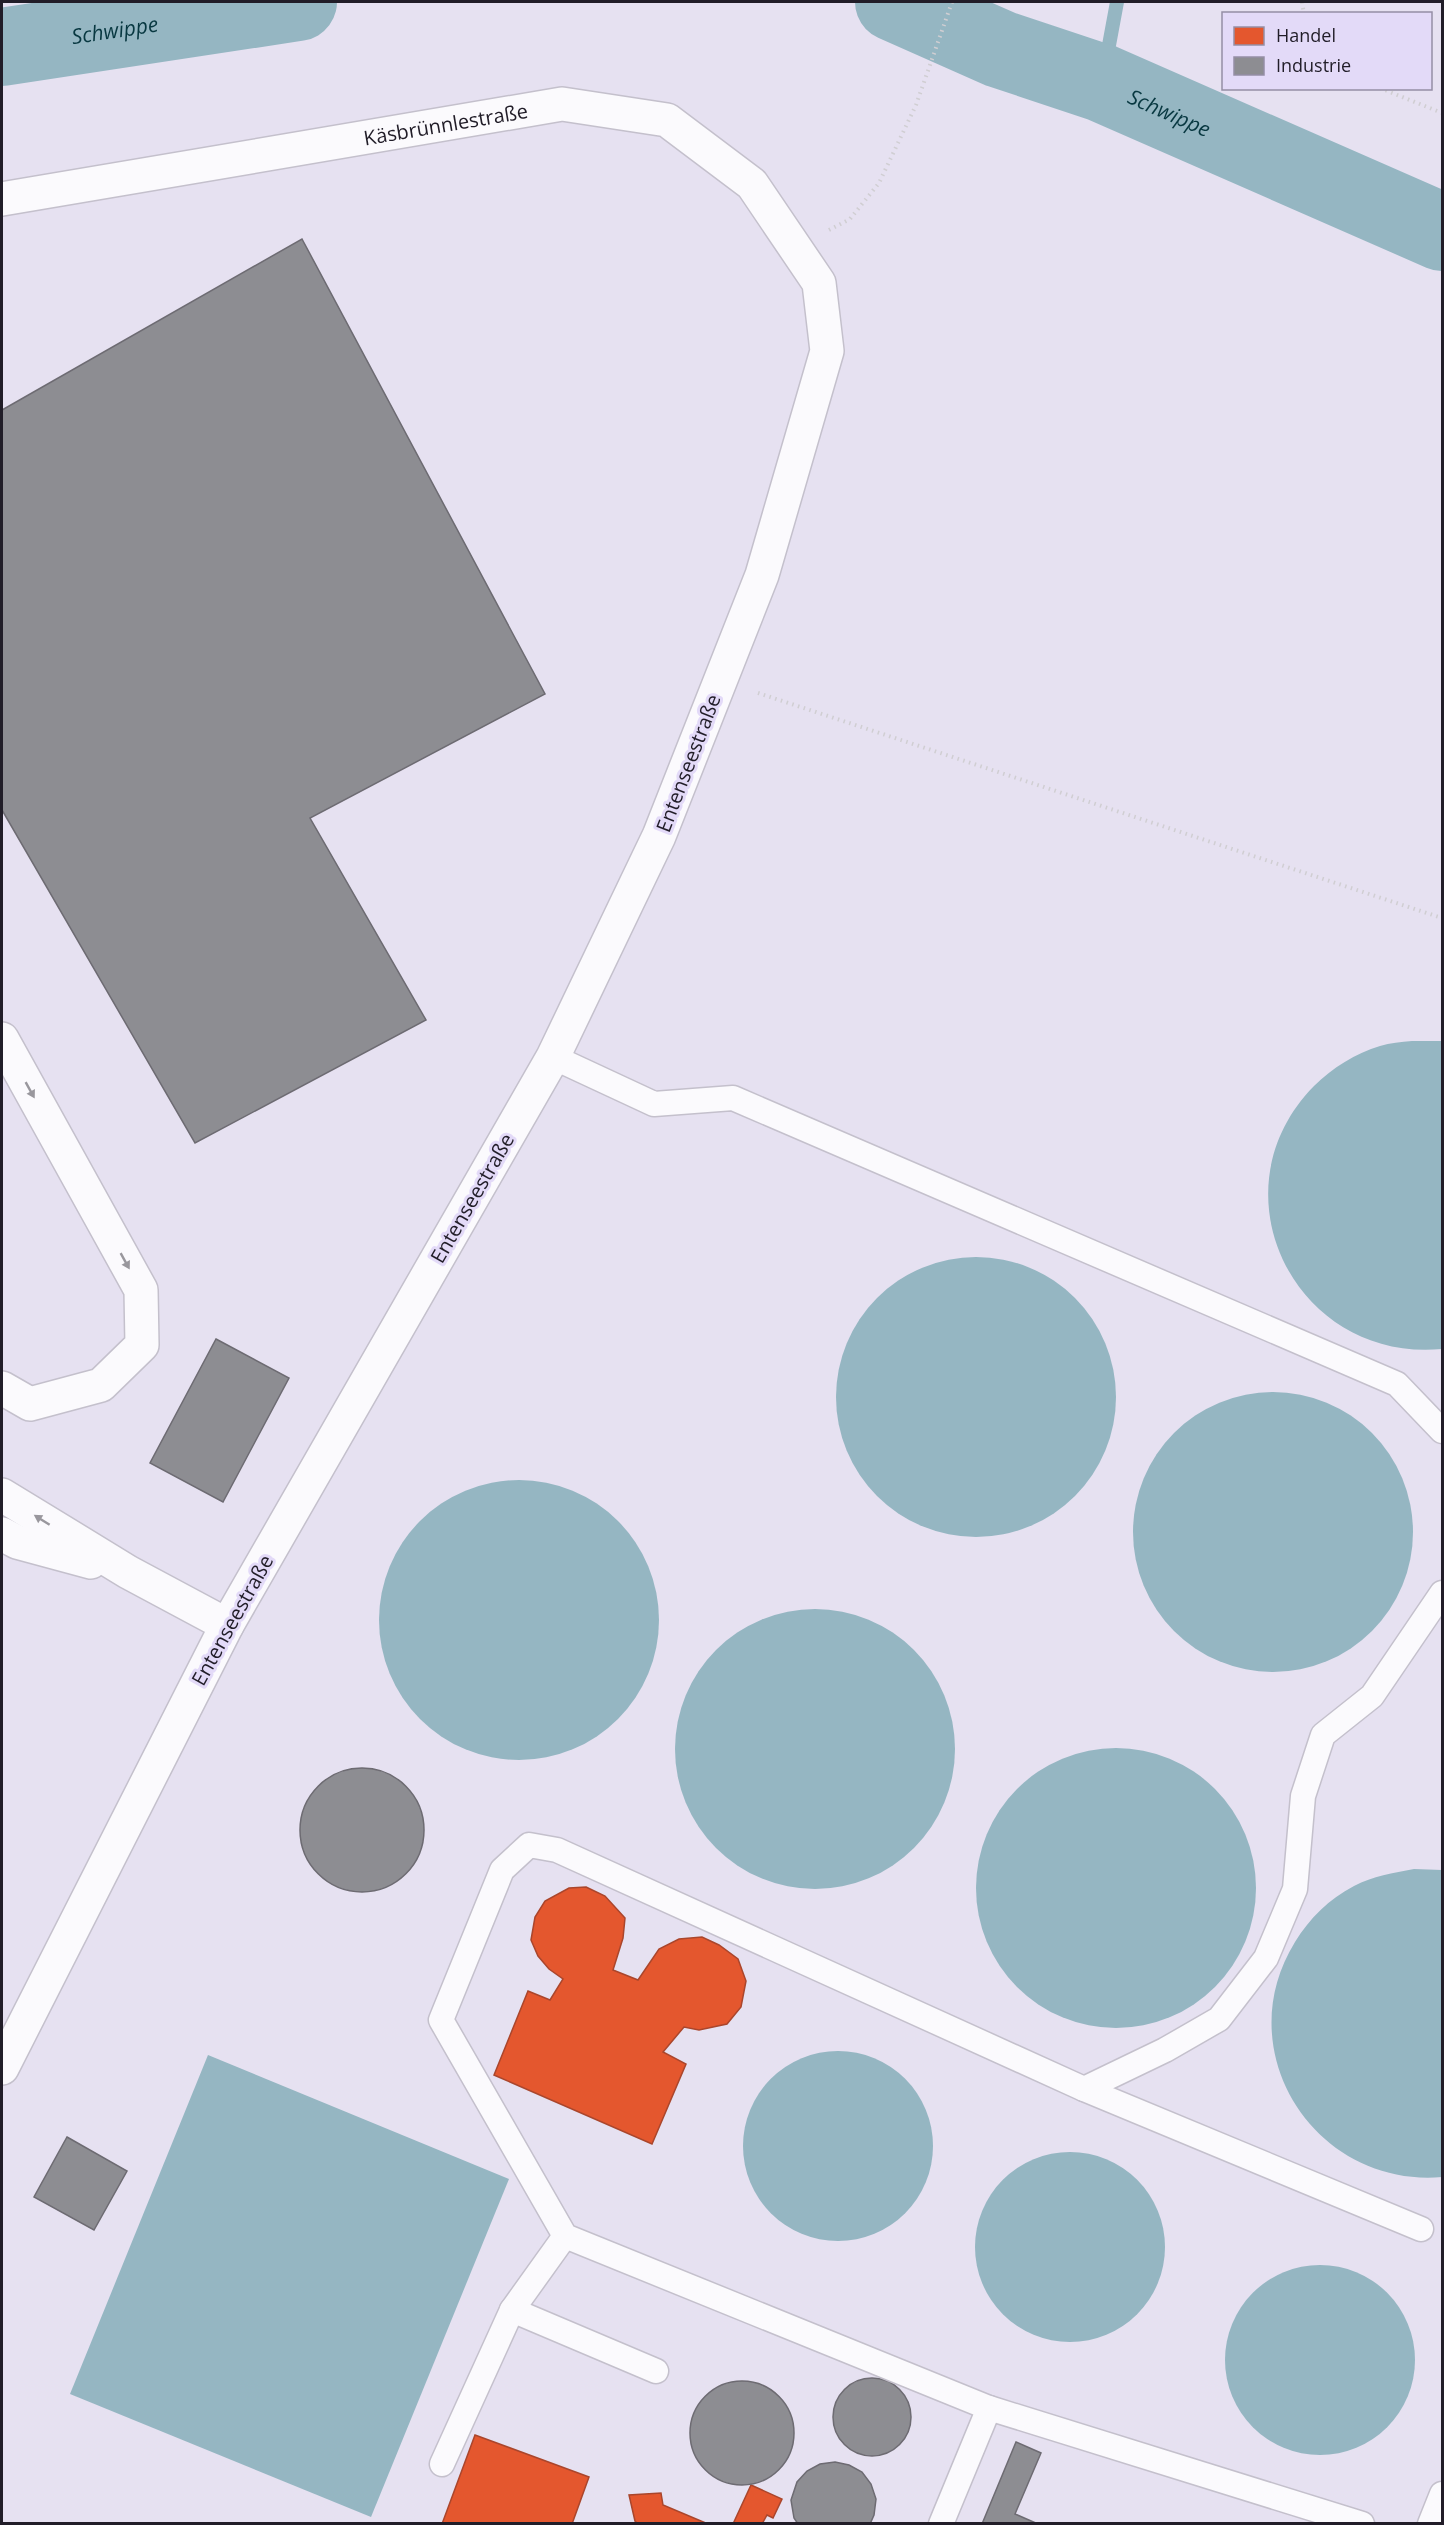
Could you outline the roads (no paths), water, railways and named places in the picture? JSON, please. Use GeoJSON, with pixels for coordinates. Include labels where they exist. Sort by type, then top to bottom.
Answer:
{"type":"FeatureCollection","features":[{"type":"Feature","properties":{"kind":"street","name":"Käsbrünnlestraße"},"geometry":{"type":"LineString","coordinates":[[2,199],[562,104],[667,120],[752,184],[819,283]]}},
{"type":"Feature","properties":{"kind":"street","name":"Entenseestraße"},"geometry":{"type":"LineString","coordinates":[[2,2068],[227,1625],[553,1057],[659,836],[762,575],[827,351],[819,283]]}},
{"type":"Feature","properties":{"kind":"street"},"geometry":{"type":"LineString","coordinates":[[2,1039],[141,1290],[142,1345],[101,1385],[30,1404],[2,1388]]}},
{"type":"Feature","properties":{"kind":"street"},"geometry":{"type":"LineString","coordinates":[[2,1494],[128,1572],[227,1625]]}},
{"type":"Feature","properties":{"kind":"street"},"geometry":{"type":"LineString","coordinates":[[2,1534],[17,1542],[128,1572]]}},
{"type":"Feature","properties":{"kind":"lane"},"geometry":{"type":"LineString","coordinates":[[553,1057],[654,1104],[734,1098],[1397,1384],[1443,1431]]}},
{"type":"Feature","properties":{"kind":"lane"},"geometry":{"type":"LineString","coordinates":[[1084,2089],[1165,2050],[1219,2019],[1266,1958],[1295,1889],[1303,1796],[1323,1736],[1372,1696],[1443,1593]]}},
{"type":"Feature","properties":{"kind":"lane"},"geometry":{"type":"LineString","coordinates":[[1362,2523],[988,2408],[565,2236],[441,2020],[502,1870],[528,1845],[557,1850],[1084,2089],[1421,2229]]}},
{"type":"Feature","properties":{"kind":"lane"},"geometry":{"type":"LineString","coordinates":[[442,2464],[512,2310],[565,2236]]}},
{"type":"Feature","properties":{"kind":"lane"},"geometry":{"type":"LineString","coordinates":[[512,2310],[656,2370]]}},
{"type":"Feature","properties":{"kind":"lane"},"geometry":{"type":"LineString","coordinates":[[941,2523],[988,2408]]}},
{"type":"Feature","properties":{"kind":"lane"},"geometry":{"type":"LineString","coordinates":[[1430,2523],[1443,2494]]}},
{"type":"Feature","properties":{"kind":"water"},"geometry":{"type":"Polygon","coordinates":[[[1412,1041],[1442,1041],[1442,1349],[1390,1346],[1346,1329],[1310,1300],[1284,1262],[1270,1219],[1270,1174],[1284,1128],[1314,1086],[1336,1067],[1353,1057],[1384,1045],[1412,1041]]]}},
{"type":"Feature","properties":{"kind":"water"},"geometry":{"type":"Polygon","coordinates":[[[976,1257],[1003,1260],[1030,1268],[1054,1281],[1075,1298],[1092,1319],[1105,1343],[1113,1370],[1116,1397],[1113,1424],[1105,1451],[1092,1475],[1075,1496],[1054,1513],[1030,1526],[1003,1534],[976,1537],[949,1534],[922,1526],[898,1513],[877,1496],[860,1475],[847,1451],[839,1424],[836,1397],[839,1370],[847,1343],[860,1319],[877,1298],[898,1281],[922,1268],[949,1260],[976,1257]]]}},
{"type":"Feature","properties":{"kind":"water"},"geometry":{"type":"Polygon","coordinates":[[[1273,1392],[1300,1395],[1327,1403],[1351,1416],[1372,1433],[1389,1454],[1402,1478],[1410,1505],[1413,1532],[1410,1559],[1402,1586],[1389,1610],[1372,1631],[1351,1648],[1327,1661],[1300,1669],[1273,1672],[1246,1669],[1219,1661],[1195,1648],[1174,1631],[1157,1610],[1144,1586],[1136,1559],[1133,1532],[1136,1505],[1144,1478],[1157,1454],[1174,1433],[1195,1416],[1219,1403],[1246,1395],[1273,1392]]]}},
{"type":"Feature","properties":{"kind":"water"},"geometry":{"type":"Polygon","coordinates":[[[519,1480],[546,1483],[573,1491],[597,1504],[618,1521],[635,1542],[648,1566],[656,1593],[659,1620],[656,1647],[648,1674],[635,1698],[618,1719],[597,1736],[573,1749],[546,1757],[519,1760],[492,1757],[465,1749],[441,1736],[420,1719],[403,1698],[390,1674],[382,1647],[379,1620],[382,1593],[390,1566],[403,1542],[420,1521],[441,1504],[465,1491],[492,1483],[519,1480]]]}},
{"type":"Feature","properties":{"kind":"water"},"geometry":{"type":"Polygon","coordinates":[[[815,1609],[856,1615],[893,1633],[914,1650],[931,1671],[949,1708],[955,1749],[949,1790],[931,1827],[914,1848],[893,1865],[856,1883],[815,1889],[774,1883],[737,1865],[716,1848],[699,1827],[681,1790],[675,1749],[681,1708],[699,1671],[716,1650],[737,1633],[774,1615],[815,1609]]]}},
{"type":"Feature","properties":{"kind":"water"},"geometry":{"type":"Polygon","coordinates":[[[1116,1748],[1143,1751],[1170,1759],[1194,1772],[1215,1789],[1232,1810],[1245,1834],[1253,1861],[1256,1888],[1253,1915],[1245,1942],[1232,1966],[1215,1987],[1194,2004],[1170,2017],[1143,2025],[1116,2028],[1089,2025],[1062,2017],[1038,2004],[1017,1987],[1000,1966],[987,1942],[979,1915],[976,1888],[979,1861],[987,1834],[1000,1810],[1017,1789],[1038,1772],[1062,1759],[1089,1751],[1116,1748]]]}},
{"type":"Feature","properties":{"kind":"water"},"geometry":{"type":"Polygon","coordinates":[[[1414,1869],[1442,1870],[1442,2177],[1397,2175],[1356,2160],[1322,2136],[1296,2105],[1278,2068],[1272,2027],[1277,1984],[1295,1942],[1313,1918],[1328,1903],[1354,1886],[1376,1877],[1414,1869]]]}},
{"type":"Feature","properties":{"kind":"water"},"geometry":{"type":"Polygon","coordinates":[[[838,2051],[874,2058],[891,2067],[905,2079],[917,2093],[926,2110],[933,2146],[926,2182],[917,2199],[905,2213],[891,2225],[874,2234],[838,2241],[802,2234],[785,2225],[771,2213],[759,2199],[750,2182],[743,2146],[750,2110],[759,2093],[771,2079],[785,2067],[802,2058],[838,2051]]]}},
{"type":"Feature","properties":{"kind":"water"},"geometry":{"type":"Polygon","coordinates":[[[208,2055],[509,2179],[371,2517],[70,2394],[208,2055]]]}},
{"type":"Feature","properties":{"kind":"water"},"geometry":{"type":"Polygon","coordinates":[[[1070,2152],[1106,2159],[1123,2168],[1137,2180],[1149,2194],[1158,2211],[1165,2247],[1158,2283],[1149,2300],[1137,2314],[1123,2326],[1106,2335],[1070,2342],[1034,2335],[1017,2326],[1003,2314],[991,2300],[982,2283],[975,2247],[982,2211],[991,2194],[1003,2180],[1017,2168],[1034,2159],[1070,2152]]]}},
{"type":"Feature","properties":{"kind":"water"},"geometry":{"type":"Polygon","coordinates":[[[1320,2265],[1356,2272],[1373,2281],[1387,2293],[1399,2307],[1408,2324],[1415,2360],[1408,2396],[1399,2413],[1387,2427],[1373,2439],[1356,2448],[1320,2455],[1284,2448],[1267,2439],[1253,2427],[1241,2413],[1232,2396],[1225,2360],[1232,2324],[1241,2307],[1253,2293],[1267,2281],[1284,2272],[1320,2265]]]}},
{"type":"Feature","properties":{"kind":"waterway","name":"Schwippe"},"geometry":{"type":"LineString","coordinates":[[2,47],[298,2]]}},
{"type":"Feature","properties":{"kind":"waterway","name":"Schwippe"},"geometry":{"type":"LineString","coordinates":[[894,2],[1000,49],[1102,83],[1442,232]]}},
{"type":"Feature","properties":{"kind":"waterway"},"geometry":{"type":"LineString","coordinates":[[1102,83],[1117,2]]}}]}
